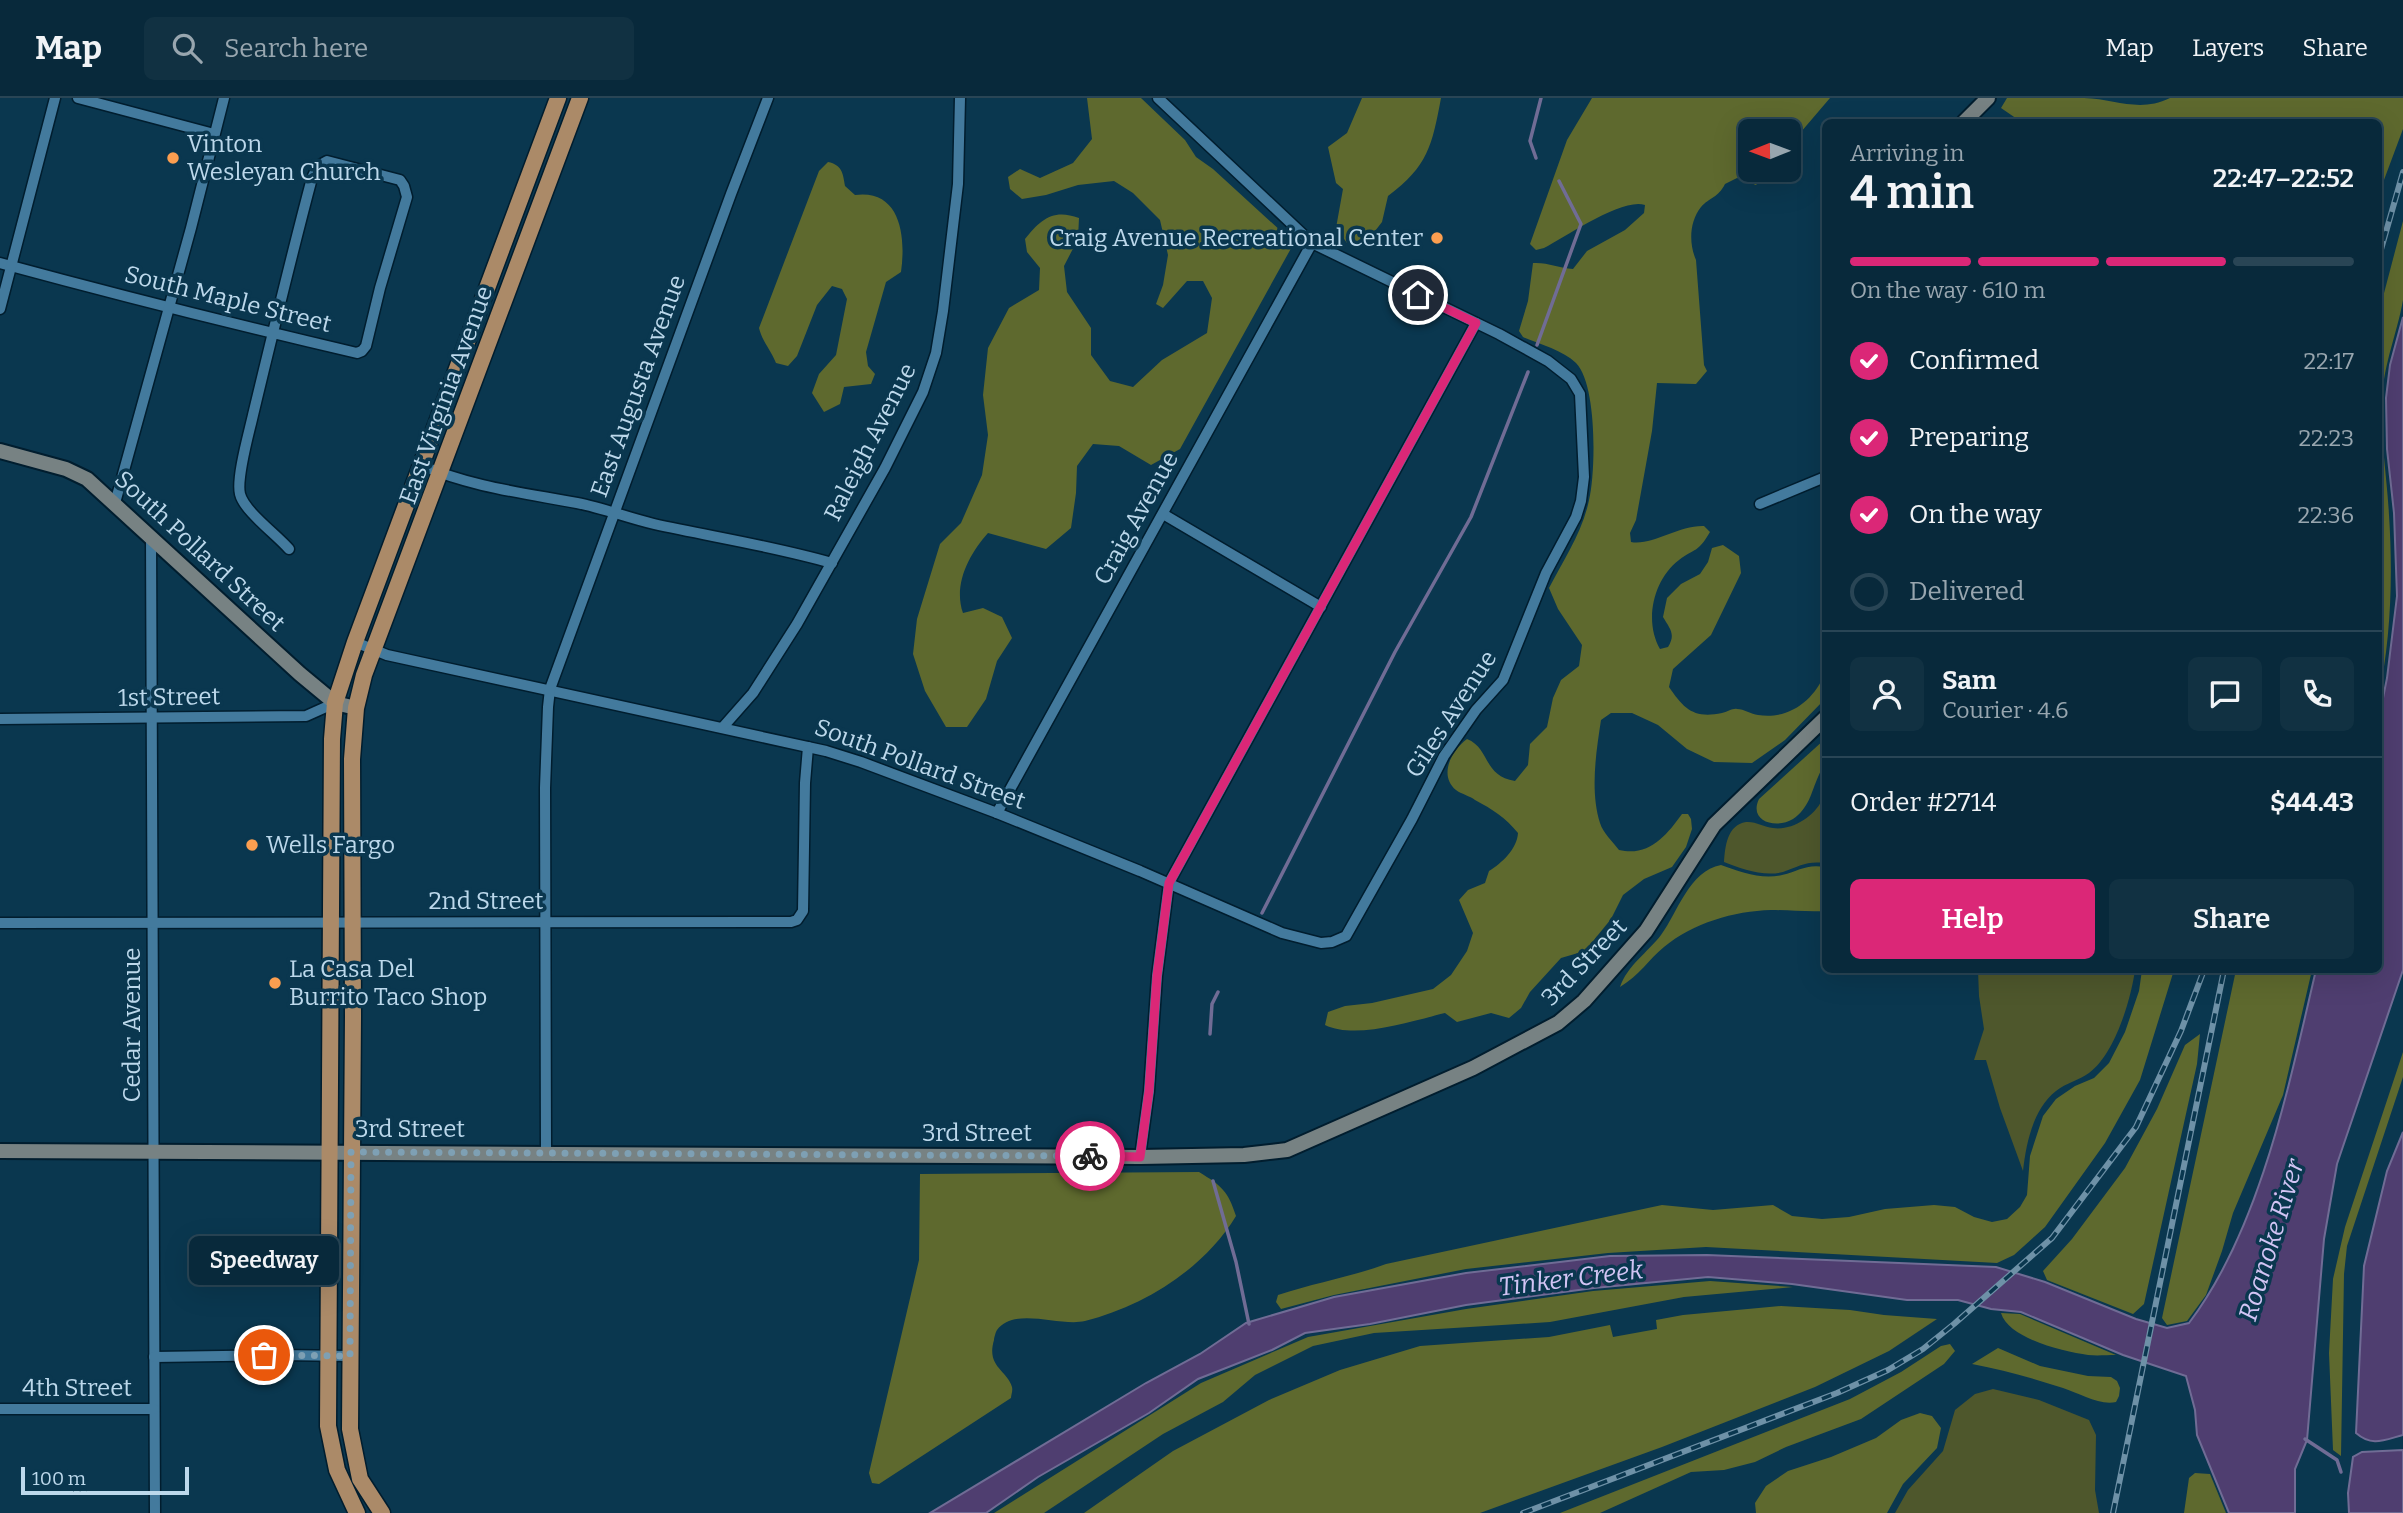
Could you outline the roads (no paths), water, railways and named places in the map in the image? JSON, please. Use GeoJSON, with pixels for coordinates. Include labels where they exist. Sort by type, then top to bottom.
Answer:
{"type":"FeatureCollection","features":[{"type":"Feature","properties":{"kind":"main road","name":"East Virginia Avenue"},"geometry":{"type":"LineString","coordinates":[[357,1513],[344,1488],[331,1449],[328,1426],[332,739],[335,704],[355,642],[558,98]]}},
{"type":"Feature","properties":{"kind":"main road","name":"East Virginia Avenue"},"geometry":{"type":"LineString","coordinates":[[382,1513],[360,1479],[351,1443],[352,759],[356,708],[364,675],[580,98]]}},
{"type":"Feature","properties":{"kind":"street"},"geometry":{"type":"LineString","coordinates":[[0,309],[55,98]]}},
{"type":"Feature","properties":{"kind":"street"},"geometry":{"type":"LineString","coordinates":[[78,98],[214,134]]}},
{"type":"Feature","properties":{"kind":"street"},"geometry":{"type":"LineString","coordinates":[[115,503],[224,98]]}},
{"type":"Feature","properties":{"kind":"street","name":"East Augusta Avenue"},"geometry":{"type":"LineString","coordinates":[[546,1152],[545,788],[550,690],[768,98]]}},
{"type":"Feature","properties":{"kind":"street","name":"Raleigh Avenue"},"geometry":{"type":"LineString","coordinates":[[723,727],[752,693],[784,645],[832,563],[910,421],[923,392],[936,353],[958,184],[960,98]]}},
{"type":"Feature","properties":{"kind":"street","name":"Giles Avenue"},"geometry":{"type":"LineString","coordinates":[[1158,98],[1312,243],[1476,323],[1557,367],[1576,385],[1580,394],[1584,484],[1576,517],[1546,573],[1503,680],[1476,710],[1444,756],[1349,932],[1332,942]]}},
{"type":"Feature","properties":{"kind":"street"},"geometry":{"type":"LineString","coordinates":[[1968,119],[1988,98]]}},
{"type":"Feature","properties":{"kind":"street","name":"South Maple Street"},"geometry":{"type":"LineString","coordinates":[[0,263],[272,333],[357,353],[366,346],[407,197],[404,186],[397,178],[327,161],[318,166],[272,333]]}},
{"type":"Feature","properties":{"kind":"street","name":"Craig Avenue"},"geometry":{"type":"LineString","coordinates":[[996,813],[1312,243]]}},
{"type":"Feature","properties":{"kind":"street"},"geometry":{"type":"LineString","coordinates":[[1140,1157],[1149,1091],[1157,976],[1169,883],[1476,323]]}},
{"type":"Feature","properties":{"kind":"street"},"geometry":{"type":"LineString","coordinates":[[272,333],[239,485],[247,508],[289,548]]}},
{"type":"Feature","properties":{"kind":"street","name":"South Pollard Street"},"geometry":{"type":"LineString","coordinates":[[0,451],[87,478],[335,704]]}},
{"type":"Feature","properties":{"kind":"street"},"geometry":{"type":"LineString","coordinates":[[421,465],[440,474],[520,494],[580,503],[627,518],[795,552],[832,563]]}},
{"type":"Feature","properties":{"kind":"street"},"geometry":{"type":"LineString","coordinates":[[1760,504],[1822,478]]}},
{"type":"Feature","properties":{"kind":"street"},"geometry":{"type":"LineString","coordinates":[[1163,514],[1321,607]]}},
{"type":"Feature","properties":{"kind":"street","name":"Cedar Avenue"},"geometry":{"type":"LineString","coordinates":[[151,537],[155,1513]]}},
{"type":"Feature","properties":{"kind":"street","name":"South Pollard Street"},"geometry":{"type":"LineString","coordinates":[[355,642],[374,651],[723,727],[861,762],[1169,883],[1282,933],[1321,943],[1332,942]]}},
{"type":"Feature","properties":{"kind":"street"},"geometry":{"type":"LineString","coordinates":[[335,704],[356,708]]}},
{"type":"Feature","properties":{"kind":"street","name":"1st Street"},"geometry":{"type":"LineString","coordinates":[[0,719],[306,716],[335,704]]}},
{"type":"Feature","properties":{"kind":"street","name":"3rd Street"},"geometry":{"type":"LineString","coordinates":[[0,1152],[331,1151],[1140,1157],[1244,1155],[1287,1150],[1474,1068],[1558,1023],[1584,1001],[1646,931],[1714,825],[1822,721]]}},
{"type":"Feature","properties":{"kind":"street","name":"2nd Street"},"geometry":{"type":"LineString","coordinates":[[0,923],[687,924],[797,920],[803,911],[808,747]]}},
{"type":"Feature","properties":{"kind":"street","name":"4th Street"},"geometry":{"type":"LineString","coordinates":[[154,1357],[280,1354],[350,1356]]}},
{"type":"Feature","properties":{"kind":"street","name":"4th Street"},"geometry":{"type":"LineString","coordinates":[[0,1409],[154,1409]]}},
{"type":"Feature","properties":{"kind":"water"},"geometry":{"type":"Polygon","coordinates":[[[2403,317],[2403,970],[2337,1164],[2324,1239],[2307,1440],[2295,1469],[2295,1513],[2229,1513],[2197,1435],[2195,1410],[2186,1376],[2123,1355],[2021,1312],[1991,1309],[1958,1300],[1907,1300],[1792,1284],[1708,1277],[1594,1288],[1466,1305],[1370,1324],[1305,1333],[1272,1350],[1198,1379],[1149,1413],[1038,1477],[986,1513],[930,1513],[1146,1383],[1200,1354],[1246,1323],[1334,1297],[1466,1273],[1610,1256],[1707,1255],[1996,1267],[2045,1282],[2136,1319],[2167,1328],[2189,1323],[2214,1285],[2254,1200],[2283,1107],[2315,973],[2382,973],[2382,703],[2397,596],[2394,513],[2387,449],[2386,398],[2390,365],[2403,317]]]}},
{"type":"Feature","properties":{"kind":"water"},"geometry":{"type":"Polygon","coordinates":[[[2403,1132],[2403,1435],[2373,1441],[2356,1433],[2364,1266],[2387,1171],[2403,1132]]]}},
{"type":"Feature","properties":{"kind":"water"},"geometry":{"type":"Polygon","coordinates":[[[2403,1450],[2403,1513],[2349,1513],[2348,1493],[2353,1457],[2362,1452],[2403,1450]]]}},
{"type":"Feature","properties":{"kind":"waterway"},"geometry":{"type":"LineString","coordinates":[[1536,158],[1530,141],[1541,98]]}},
{"type":"Feature","properties":{"kind":"waterway"},"geometry":{"type":"LineString","coordinates":[[1537,345],[1581,224],[1559,181]]}},
{"type":"Feature","properties":{"kind":"waterway"},"geometry":{"type":"LineString","coordinates":[[1262,913],[1395,652],[1471,517],[1528,372]]}},
{"type":"Feature","properties":{"kind":"waterway"},"geometry":{"type":"LineString","coordinates":[[1210,1034],[1212,1004],[1218,992]]}},
{"type":"Feature","properties":{"kind":"waterway"},"geometry":{"type":"LineString","coordinates":[[1213,1181],[1236,1262],[1249,1324]]}},
{"type":"Feature","properties":{"kind":"waterway"},"geometry":{"type":"LineString","coordinates":[[2305,1439],[2337,1460],[2341,1472]]}},
{"type":"Feature","properties":{"kind":"railway"},"geometry":{"type":"LineString","coordinates":[[2382,246],[2403,172]]}},
{"type":"Feature","properties":{"kind":"railway"},"geometry":{"type":"LineString","coordinates":[[1523,1513],[1837,1393],[1888,1370],[1923,1349],[2052,1238],[2136,1127],[2181,1031],[2203,973]]}},
{"type":"Feature","properties":{"kind":"railway"},"geometry":{"type":"LineString","coordinates":[[2113,1513],[2223,973]]}},
{"type":"Feature","properties":{"kind":"place","name":"Vinton Wesleyan Church"},"geometry":{"type":"Point","coordinates":[173,158]}},
{"type":"Feature","properties":{"kind":"place","name":"Craig Avenue Recreational Center"},"geometry":{"type":"Point","coordinates":[1437,238]}},
{"type":"Feature","properties":{"kind":"place","name":"Wells Fargo"},"geometry":{"type":"Point","coordinates":[252,845]}},
{"type":"Feature","properties":{"kind":"place","name":"La Casa Del Burrito Taco Shop"},"geometry":{"type":"Point","coordinates":[275,983]}},
{"type":"Feature","properties":{"kind":"place","name":"Speedway"},"geometry":{"type":"Point","coordinates":[264,1355]}},
{"type":"Feature","properties":{"kind":"water label","name":"Roanoke River"},"geometry":{"type":"Point","coordinates":[2271,1240]}},
{"type":"Feature","properties":{"kind":"water label","name":"Tinker Creek"},"geometry":{"type":"Point","coordinates":[1571,1278]}}]}
